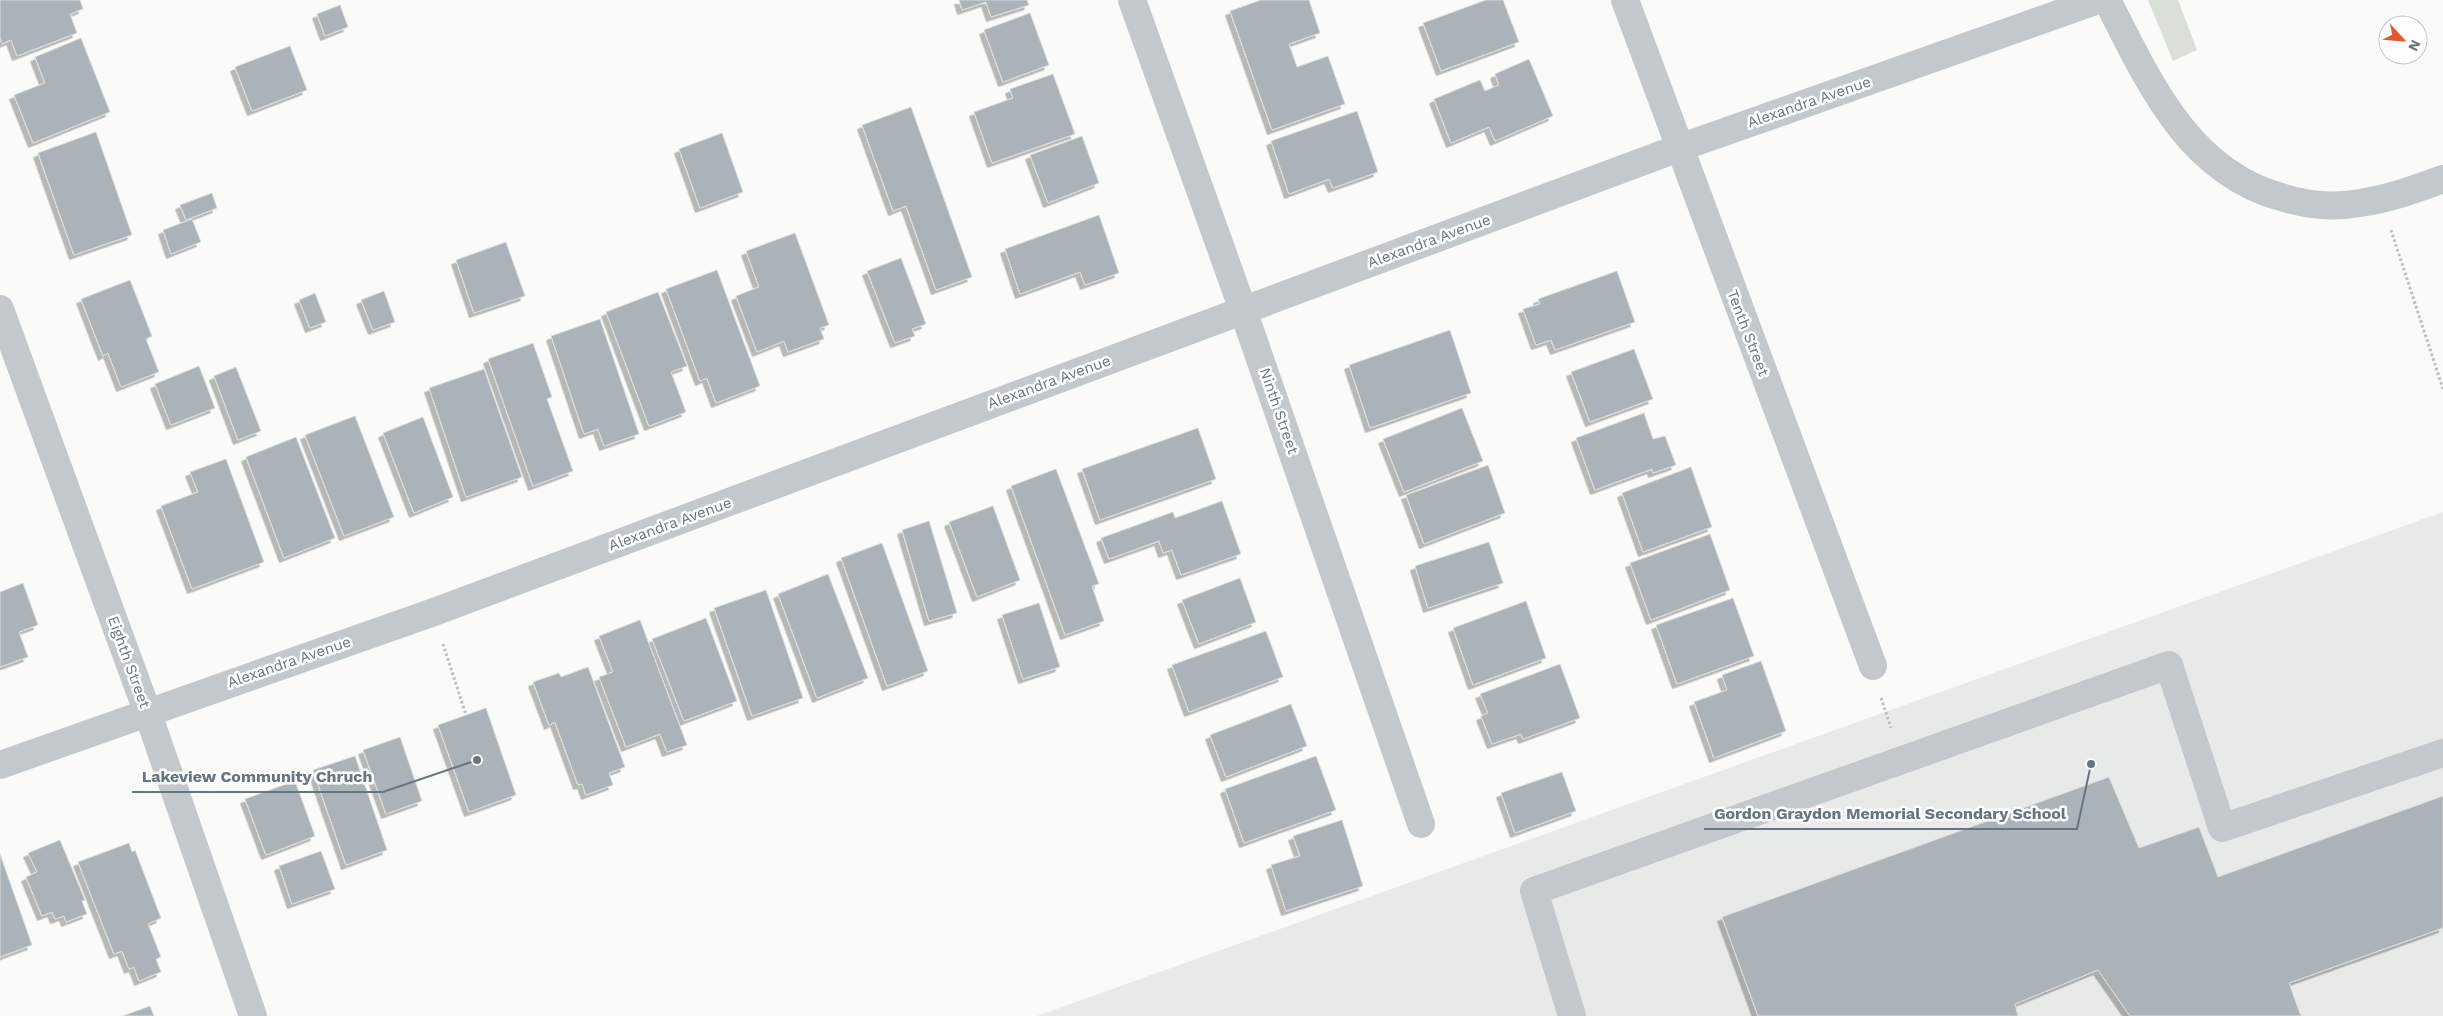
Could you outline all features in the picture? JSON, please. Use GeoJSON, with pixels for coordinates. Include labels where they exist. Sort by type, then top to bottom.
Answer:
{"type":"FeatureCollection","features":[{"type":"Feature","properties":{"kind":"street","name":"Ninth Street"},"geometry":{"type":"LineString","coordinates":[[1132,0],[1243,310],[1421,824]]}},
{"type":"Feature","properties":{"kind":"street","name":"Tenth Street"},"geometry":{"type":"LineString","coordinates":[[1625,0],[1873,666]]}},
{"type":"Feature","properties":{"kind":"street","name":"Alexandra Avenue"},"geometry":{"type":"LineString","coordinates":[[0,765],[434,612],[1679,148],[2098,0]]}},
{"type":"Feature","properties":{"kind":"street"},"geometry":{"type":"LineString","coordinates":[[2107,0],[2154,90],[2186,135],[2228,175],[2268,194],[2308,205],[2358,204],[2381,199],[2443,179]]}},
{"type":"Feature","properties":{"kind":"street","name":"Eighth Street"},"geometry":{"type":"LineString","coordinates":[[0,309],[147,712],[253,1016]]}},
{"type":"Feature","properties":{"kind":"street"},"geometry":{"type":"LineString","coordinates":[[1572,1016],[1534,891],[2169,665],[2222,828],[2443,753]]}},
{"type":"Feature","properties":{"kind":"path"},"geometry":{"type":"LineString","coordinates":[[2381,199],[2443,389]]}},
{"type":"Feature","properties":{"kind":"path"},"geometry":{"type":"LineString","coordinates":[[434,612],[466,715]]}},
{"type":"Feature","properties":{"kind":"path"},"geometry":{"type":"LineString","coordinates":[[1873,666],[1877,687],[1891,728],[1909,759]]}},
{"type":"Feature","properties":{"kind":"shaded area"},"geometry":{"type":"Polygon","coordinates":[[[2148,0],[2178,0],[2197,50],[2173,61],[2148,0]]]}},
{"type":"Feature","properties":{"kind":"shaded area"},"geometry":{"type":"Polygon","coordinates":[[[2443,512],[2443,1016],[1037,1016],[2443,512]]]}},
{"type":"Feature","properties":{"kind":"building"},"geometry":{"type":"Polygon","coordinates":[[[0,0],[80,0],[83,9],[70,14],[77,33],[17,56],[11,40],[2,44],[0,38],[0,0]]]}},
{"type":"Feature","properties":{"kind":"building"},"geometry":{"type":"Polygon","coordinates":[[[959,0],[1027,0],[1029,5],[991,17],[986,2],[962,10],[959,0]]]}},
{"type":"Feature","properties":{"kind":"building"},"geometry":{"type":"Polygon","coordinates":[[[1261,0],[1309,0],[1320,33],[1289,44],[1297,67],[1328,56],[1345,104],[1272,130],[1230,11],[1261,0]]]}},
{"type":"Feature","properties":{"kind":"building"},"geometry":{"type":"Polygon","coordinates":[[[1486,0],[1503,0],[1519,42],[1441,71],[1423,23],[1486,0]]]}},
{"type":"Feature","properties":{"kind":"building"},"geometry":{"type":"Polygon","coordinates":[[[340,5],[348,27],[325,36],[317,14],[340,5]]]}},
{"type":"Feature","properties":{"kind":"building"},"geometry":{"type":"Polygon","coordinates":[[[1030,13],[1049,65],[1003,82],[984,30],[1030,13]]]}},
{"type":"Feature","properties":{"kind":"building"},"geometry":{"type":"Polygon","coordinates":[[[81,38],[110,112],[33,143],[14,95],[45,83],[35,57],[81,38]]]}},
{"type":"Feature","properties":{"kind":"building"},"geometry":{"type":"Polygon","coordinates":[[[290,46],[307,90],[252,111],[235,67],[290,46]]]}},
{"type":"Feature","properties":{"kind":"building"},"geometry":{"type":"Polygon","coordinates":[[[1529,59],[1553,116],[1495,141],[1489,127],[1451,143],[1434,99],[1480,80],[1485,91],[1499,85],[1495,74],[1529,59]]]}},
{"type":"Feature","properties":{"kind":"building"},"geometry":{"type":"Polygon","coordinates":[[[1053,74],[1075,134],[992,163],[974,112],[1013,98],[1010,89],[1053,74]]]}},
{"type":"Feature","properties":{"kind":"building"},"geometry":{"type":"Polygon","coordinates":[[[911,107],[972,277],[936,290],[906,206],[893,211],[862,125],[911,107]]]}},
{"type":"Feature","properties":{"kind":"building"},"geometry":{"type":"Polygon","coordinates":[[[1357,111],[1378,172],[1333,188],[1329,179],[1289,194],[1271,141],[1357,111]]]}},
{"type":"Feature","properties":{"kind":"building"},"geometry":{"type":"Polygon","coordinates":[[[96,132],[132,235],[74,255],[38,153],[96,132]]]}},
{"type":"Feature","properties":{"kind":"building"},"geometry":{"type":"Polygon","coordinates":[[[722,133],[743,192],[700,208],[679,149],[722,133]]]}},
{"type":"Feature","properties":{"kind":"building"},"geometry":{"type":"Polygon","coordinates":[[[1082,136],[1099,183],[1048,203],[1030,155],[1082,136]]]}},
{"type":"Feature","properties":{"kind":"building"},"geometry":{"type":"Polygon","coordinates":[[[212,193],[217,208],[186,220],[180,205],[212,193]]]}},
{"type":"Feature","properties":{"kind":"building"},"geometry":{"type":"Polygon","coordinates":[[[1099,215],[1119,273],[1085,285],[1080,272],[1020,294],[1005,249],[1099,215]]]}},
{"type":"Feature","properties":{"kind":"building"},"geometry":{"type":"Polygon","coordinates":[[[192,219],[201,242],[171,254],[163,230],[192,219]]]}},
{"type":"Feature","properties":{"kind":"building"},"geometry":{"type":"Polygon","coordinates":[[[795,233],[829,325],[820,328],[824,339],[788,352],[784,341],[757,352],[736,296],[759,287],[746,251],[795,233]]]}},
{"type":"Feature","properties":{"kind":"building"},"geometry":{"type":"Polygon","coordinates":[[[506,242],[525,296],[474,313],[456,260],[506,242]]]}},
{"type":"Feature","properties":{"kind":"building"},"geometry":{"type":"Polygon","coordinates":[[[901,258],[926,324],[912,329],[915,336],[895,343],[867,271],[901,258]]]}},
{"type":"Feature","properties":{"kind":"building"},"geometry":{"type":"Polygon","coordinates":[[[717,270],[760,386],[716,403],[707,378],[700,381],[666,289],[717,270]]]}},
{"type":"Feature","properties":{"kind":"building"},"geometry":{"type":"Polygon","coordinates":[[[1617,271],[1635,322],[1555,350],[1551,340],[1536,345],[1523,309],[1540,304],[1538,299],[1617,271]]]}},
{"type":"Feature","properties":{"kind":"building"},"geometry":{"type":"Polygon","coordinates":[[[130,280],[152,336],[146,339],[159,372],[121,387],[108,353],[103,356],[81,299],[130,280]]]}},
{"type":"Feature","properties":{"kind":"building"},"geometry":{"type":"Polygon","coordinates":[[[384,291],[395,322],[373,330],[361,300],[384,291]]]}},
{"type":"Feature","properties":{"kind":"building"},"geometry":{"type":"Polygon","coordinates":[[[658,292],[687,366],[671,372],[686,412],[649,426],[606,312],[658,292]]]}},
{"type":"Feature","properties":{"kind":"building"},"geometry":{"type":"Polygon","coordinates":[[[315,293],[326,322],[310,328],[299,300],[315,293]]]}},
{"type":"Feature","properties":{"kind":"building"},"geometry":{"type":"Polygon","coordinates":[[[600,319],[639,434],[604,446],[598,429],[584,434],[551,336],[600,319]]]}},
{"type":"Feature","properties":{"kind":"building"},"geometry":{"type":"Polygon","coordinates":[[[1450,330],[1471,393],[1370,428],[1349,365],[1450,330]]]}},
{"type":"Feature","properties":{"kind":"building"},"geometry":{"type":"Polygon","coordinates":[[[533,343],[552,397],[547,399],[573,471],[533,486],[488,359],[533,343]]]}},
{"type":"Feature","properties":{"kind":"building"},"geometry":{"type":"Polygon","coordinates":[[[1634,349],[1653,399],[1590,422],[1571,372],[1634,349]]]}},
{"type":"Feature","properties":{"kind":"building"},"geometry":{"type":"Polygon","coordinates":[[[199,366],[215,408],[171,425],[155,384],[199,366]]]}},
{"type":"Feature","properties":{"kind":"building"},"geometry":{"type":"Polygon","coordinates":[[[236,367],[261,431],[238,440],[214,376],[236,367]]]}},
{"type":"Feature","properties":{"kind":"building"},"geometry":{"type":"Polygon","coordinates":[[[484,369],[522,477],[466,497],[429,388],[484,369]]]}},
{"type":"Feature","properties":{"kind":"building"},"geometry":{"type":"Polygon","coordinates":[[[1462,408],[1483,461],[1404,492],[1383,439],[1462,408]]]}},
{"type":"Feature","properties":{"kind":"building"},"geometry":{"type":"Polygon","coordinates":[[[1644,413],[1653,439],[1665,436],[1676,465],[1653,473],[1652,469],[1595,490],[1576,438],[1644,413]]]}},
{"type":"Feature","properties":{"kind":"building"},"geometry":{"type":"Polygon","coordinates":[[[355,416],[394,517],[344,536],[305,435],[355,416]]]}},
{"type":"Feature","properties":{"kind":"building"},"geometry":{"type":"Polygon","coordinates":[[[423,417],[453,497],[414,513],[383,433],[423,417]]]}},
{"type":"Feature","properties":{"kind":"building"},"geometry":{"type":"Polygon","coordinates":[[[1198,428],[1216,479],[1100,520],[1082,469],[1198,428]]]}},
{"type":"Feature","properties":{"kind":"building"},"geometry":{"type":"Polygon","coordinates":[[[296,437],[335,538],[284,558],[246,457],[296,437]]]}},
{"type":"Feature","properties":{"kind":"building"},"geometry":{"type":"Polygon","coordinates":[[[226,459],[264,562],[192,589],[161,506],[198,492],[190,472],[226,459]]]}},
{"type":"Feature","properties":{"kind":"building"},"geometry":{"type":"Polygon","coordinates":[[[1488,465],[1505,513],[1424,544],[1406,495],[1488,465]]]}},
{"type":"Feature","properties":{"kind":"building"},"geometry":{"type":"Polygon","coordinates":[[[1691,467],[1712,527],[1643,552],[1622,493],[1691,467]]]}},
{"type":"Feature","properties":{"kind":"building"},"geometry":{"type":"Polygon","coordinates":[[[1056,469],[1099,584],[1092,586],[1104,621],[1065,635],[1011,486],[1056,469]]]}},
{"type":"Feature","properties":{"kind":"building"},"geometry":{"type":"Polygon","coordinates":[[[1222,501],[1241,554],[1181,575],[1172,550],[1163,553],[1159,541],[1109,559],[1101,538],[1173,512],[1175,518],[1222,501]]]}},
{"type":"Feature","properties":{"kind":"building"},"geometry":{"type":"Polygon","coordinates":[[[993,506],[1020,580],[977,597],[949,522],[993,506]]]}},
{"type":"Feature","properties":{"kind":"building"},"geometry":{"type":"Polygon","coordinates":[[[929,521],[957,613],[929,621],[902,530],[929,521]]]}},
{"type":"Feature","properties":{"kind":"building"},"geometry":{"type":"Polygon","coordinates":[[[1710,534],[1730,590],[1651,620],[1630,563],[1710,534]]]}},
{"type":"Feature","properties":{"kind":"building"},"geometry":{"type":"Polygon","coordinates":[[[1489,542],[1503,583],[1428,608],[1415,566],[1489,542]]]}},
{"type":"Feature","properties":{"kind":"building"},"geometry":{"type":"Polygon","coordinates":[[[882,543],[928,671],[887,686],[841,558],[882,543]]]}},
{"type":"Feature","properties":{"kind":"building"},"geometry":{"type":"Polygon","coordinates":[[[828,574],[868,678],[817,698],[778,594],[828,574]]]}},
{"type":"Feature","properties":{"kind":"building"},"geometry":{"type":"Polygon","coordinates":[[[1240,578],[1256,622],[1199,644],[1182,600],[1240,578]]]}},
{"type":"Feature","properties":{"kind":"building"},"geometry":{"type":"Polygon","coordinates":[[[23,583],[38,625],[19,632],[28,657],[0,667],[0,592],[23,583]]]}},
{"type":"Feature","properties":{"kind":"building"},"geometry":{"type":"Polygon","coordinates":[[[766,590],[803,698],[752,716],[714,608],[766,590]]]}},
{"type":"Feature","properties":{"kind":"building"},"geometry":{"type":"Polygon","coordinates":[[[1733,598],[1754,656],[1677,684],[1656,625],[1733,598]]]}},
{"type":"Feature","properties":{"kind":"building"},"geometry":{"type":"Polygon","coordinates":[[[1526,601],[1546,658],[1473,685],[1453,628],[1526,601]]]}},
{"type":"Feature","properties":{"kind":"building"},"geometry":{"type":"Polygon","coordinates":[[[1039,603],[1060,667],[1023,679],[1002,615],[1039,603]]]}},
{"type":"Feature","properties":{"kind":"building"},"geometry":{"type":"Polygon","coordinates":[[[706,618],[737,701],[684,721],[652,639],[706,618]]]}},
{"type":"Feature","properties":{"kind":"building"},"geometry":{"type":"Polygon","coordinates":[[[640,620],[687,745],[667,752],[660,734],[626,747],[599,677],[613,672],[599,636],[640,620]]]}},
{"type":"Feature","properties":{"kind":"building"},"geometry":{"type":"Polygon","coordinates":[[[1266,631],[1283,677],[1189,712],[1172,665],[1266,631]]]}},
{"type":"Feature","properties":{"kind":"building"},"geometry":{"type":"Polygon","coordinates":[[[1761,661],[1786,731],[1714,758],[1694,702],[1727,690],[1722,675],[1761,661]]]}},
{"type":"Feature","properties":{"kind":"building"},"geometry":{"type":"Polygon","coordinates":[[[1560,664],[1580,718],[1523,739],[1521,734],[1492,744],[1481,716],[1488,713],[1480,694],[1560,664]]]}},
{"type":"Feature","properties":{"kind":"building"},"geometry":{"type":"Polygon","coordinates":[[[588,667],[625,767],[609,773],[613,785],[586,795],[582,784],[578,785],[555,722],[549,725],[533,682],[559,673],[561,677],[588,667]]]}},
{"type":"Feature","properties":{"kind":"building"},"geometry":{"type":"Polygon","coordinates":[[[1291,704],[1307,746],[1226,777],[1210,735],[1291,704]]]}},
{"type":"Feature","properties":{"kind":"building"},"geometry":{"type":"Polygon","coordinates":[[[486,708],[516,795],[469,812],[438,725],[486,708]]]}},
{"type":"Feature","properties":{"kind":"building"},"geometry":{"type":"Polygon","coordinates":[[[400,737],[422,801],[386,814],[363,750],[400,737]]]}},
{"type":"Feature","properties":{"kind":"building"},"geometry":{"type":"Polygon","coordinates":[[[355,756],[387,850],[346,865],[313,770],[355,756]]]}},
{"type":"Feature","properties":{"kind":"building"},"geometry":{"type":"Polygon","coordinates":[[[1316,756],[1336,810],[1244,843],[1225,789],[1316,756]]]}},
{"type":"Feature","properties":{"kind":"building"},"geometry":{"type":"Polygon","coordinates":[[[1562,772],[1576,811],[1515,833],[1501,793],[1562,772]]]}},
{"type":"Feature","properties":{"kind":"building"},"geometry":{"type":"Polygon","coordinates":[[[2109,777],[2139,848],[2199,827],[2218,877],[2443,796],[2443,928],[2289,983],[2301,1016],[2130,1016],[2098,970],[2015,1004],[2018,1016],[1758,1016],[1722,917],[2109,777]]]}},
{"type":"Feature","properties":{"kind":"building"},"geometry":{"type":"Polygon","coordinates":[[[295,781],[315,836],[266,855],[245,799],[295,781]]]}},
{"type":"Feature","properties":{"kind":"building"},"geometry":{"type":"Polygon","coordinates":[[[1342,820],[1363,886],[1286,911],[1271,865],[1300,856],[1293,836],[1342,820]]]}},
{"type":"Feature","properties":{"kind":"building"},"geometry":{"type":"Polygon","coordinates":[[[60,840],[85,900],[82,901],[87,914],[66,922],[64,916],[55,919],[52,912],[42,916],[26,877],[37,872],[28,853],[60,840]]]}},
{"type":"Feature","properties":{"kind":"building"},"geometry":{"type":"Polygon","coordinates":[[[129,843],[132,852],[135,850],[161,918],[148,924],[161,957],[156,959],[161,972],[139,981],[134,967],[129,969],[122,951],[114,954],[78,862],[129,843]]]}},
{"type":"Feature","properties":{"kind":"building"},"geometry":{"type":"Polygon","coordinates":[[[321,851],[335,889],[292,904],[279,866],[321,851]]]}},
{"type":"Feature","properties":{"kind":"building"},"geometry":{"type":"Polygon","coordinates":[[[0,854],[32,945],[0,957],[0,854]]]}},
{"type":"Feature","properties":{"kind":"building"},"geometry":{"type":"Polygon","coordinates":[[[150,1006],[154,1016],[123,1016],[150,1006]]]}},
{"type":"Feature","properties":{"kind":"place","name":"Lakeview Community Chruch"},"geometry":{"type":"Point","coordinates":[477,760]}},
{"type":"Feature","properties":{"kind":"place","name":"Gordon Graydon Memorial Secondary School"},"geometry":{"type":"Point","coordinates":[2091,764]}}]}
